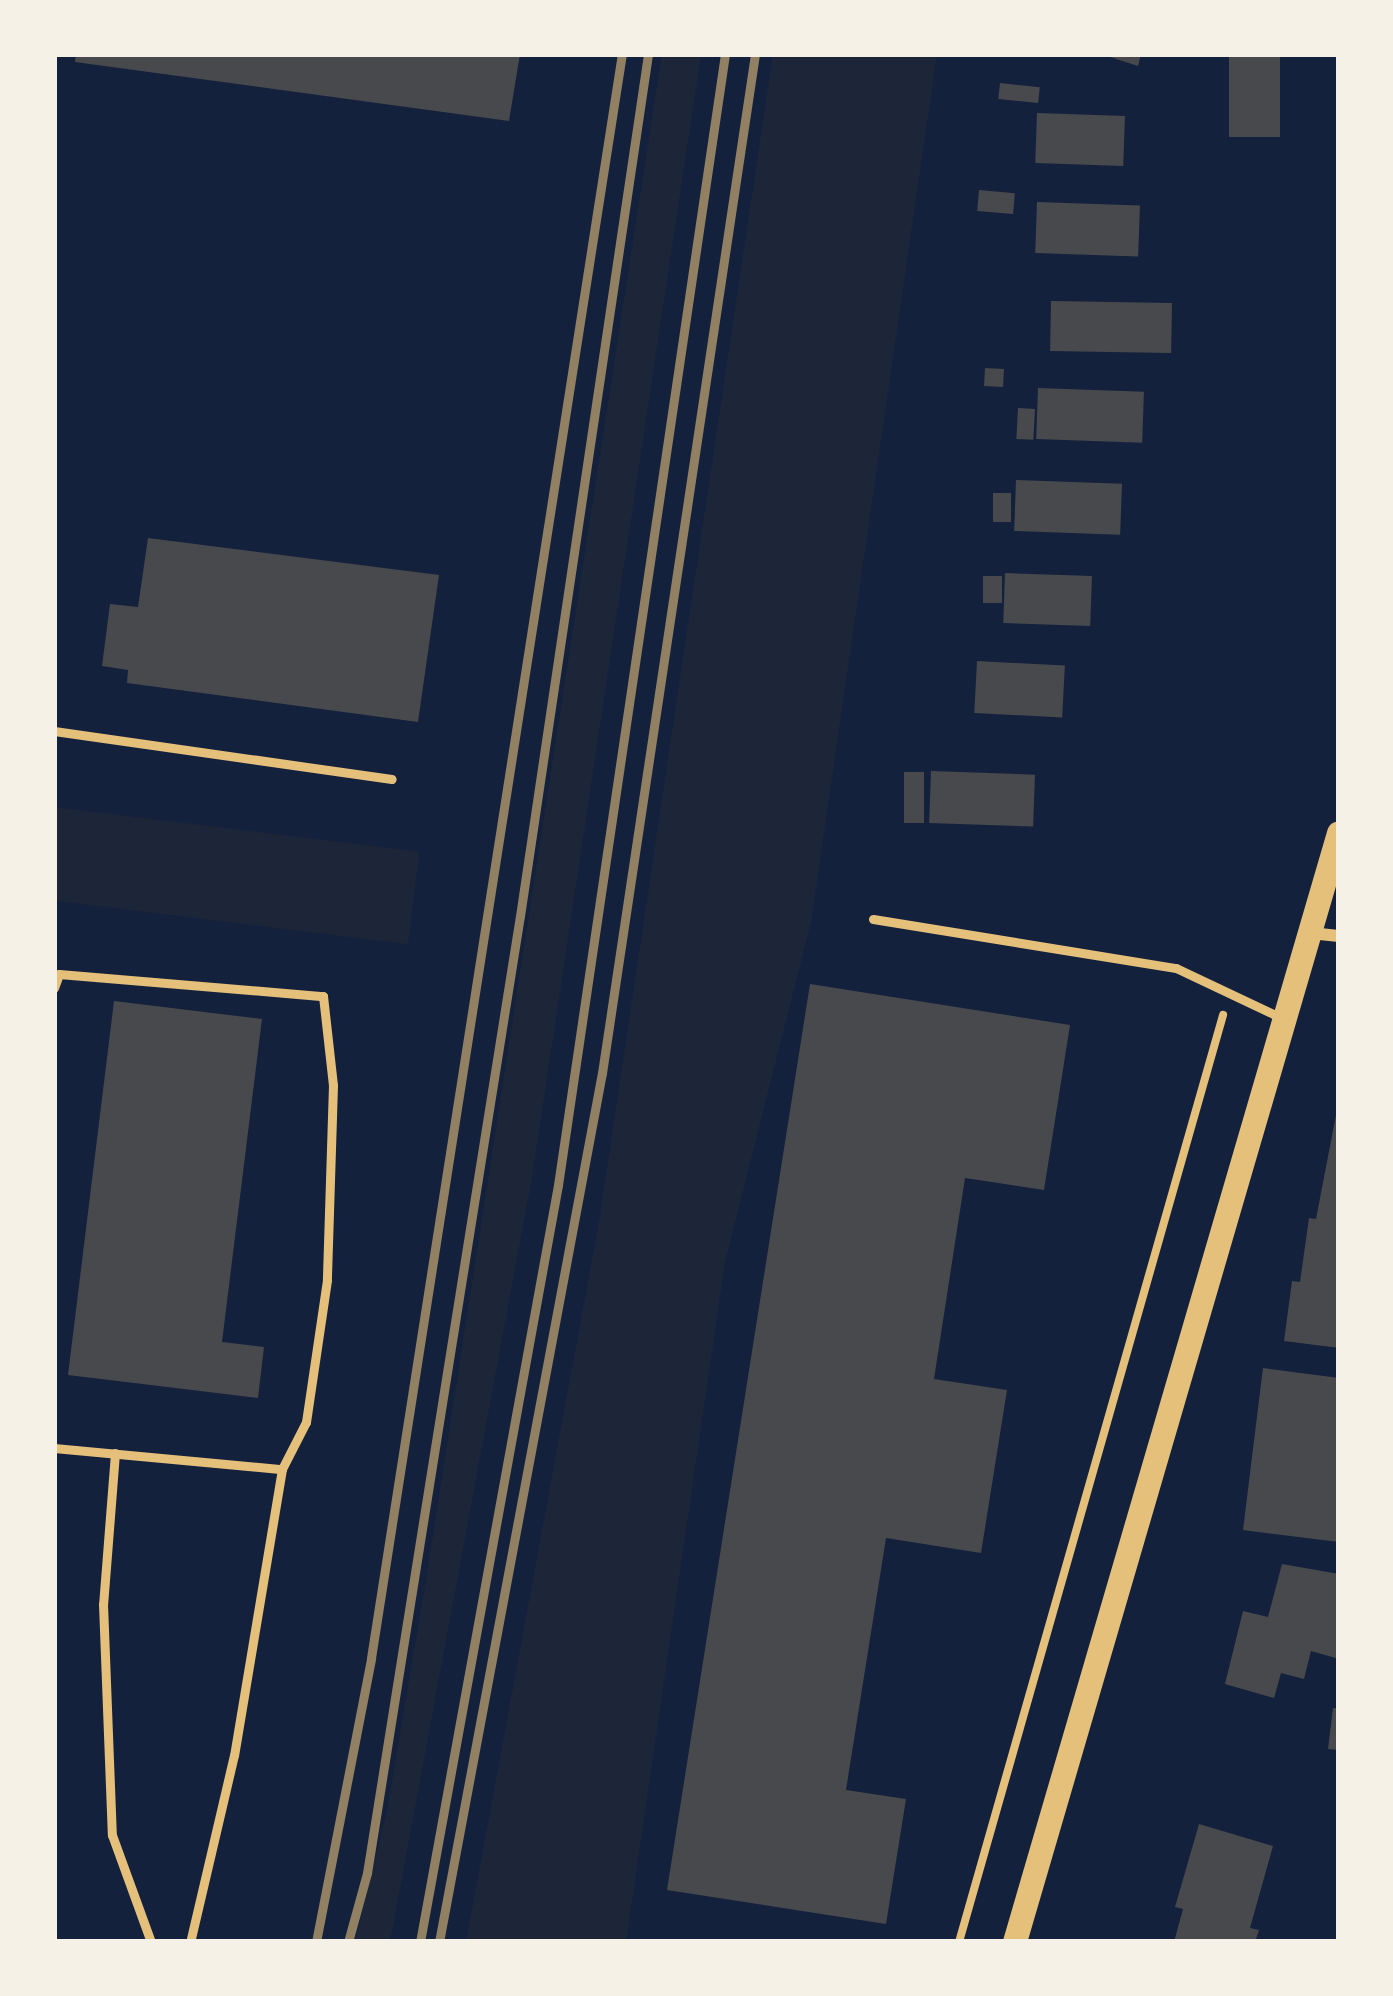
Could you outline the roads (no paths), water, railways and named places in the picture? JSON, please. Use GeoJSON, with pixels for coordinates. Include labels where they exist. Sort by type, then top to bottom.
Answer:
{"type":"FeatureCollection","features":[{"type":"Feature","properties":{"kind":"main road"},"geometry":{"type":"LineString","coordinates":[[1015,1942],[1306,933],[1339,833]]}},
{"type":"Feature","properties":{"kind":"street"},"geometry":{"type":"LineString","coordinates":[[1306,933],[1339,936]]}},
{"type":"Feature","properties":{"kind":"lane"},"geometry":{"type":"LineString","coordinates":[[54,731],[392,779]]}},
{"type":"Feature","properties":{"kind":"lane"},"geometry":{"type":"LineString","coordinates":[[873,920],[1176,968],[1282,1018]]}},
{"type":"Feature","properties":{"kind":"lane"},"geometry":{"type":"LineString","coordinates":[[54,988],[58,974],[322,996],[333,1084],[327,1280],[306,1421],[282,1469],[234,1755],[190,1942]]}},
{"type":"Feature","properties":{"kind":"lane"},"geometry":{"type":"LineString","coordinates":[[54,1448],[282,1469]]}},
{"type":"Feature","properties":{"kind":"lane"},"geometry":{"type":"LineString","coordinates":[[115,1454],[103,1604],[112,1835],[151,1942]]}},
{"type":"Feature","properties":{"kind":"railway"},"geometry":{"type":"LineString","coordinates":[[316,1942],[371,1658],[622,54]]}},
{"type":"Feature","properties":{"kind":"railway"},"geometry":{"type":"LineString","coordinates":[[348,1942],[367,1873],[520,916],[648,54]]}},
{"type":"Feature","properties":{"kind":"railway"},"geometry":{"type":"LineString","coordinates":[[420,1942],[558,1185],[725,54]]}},
{"type":"Feature","properties":{"kind":"railway"},"geometry":{"type":"LineString","coordinates":[[439,1942],[602,1073],[755,54]]}}]}
